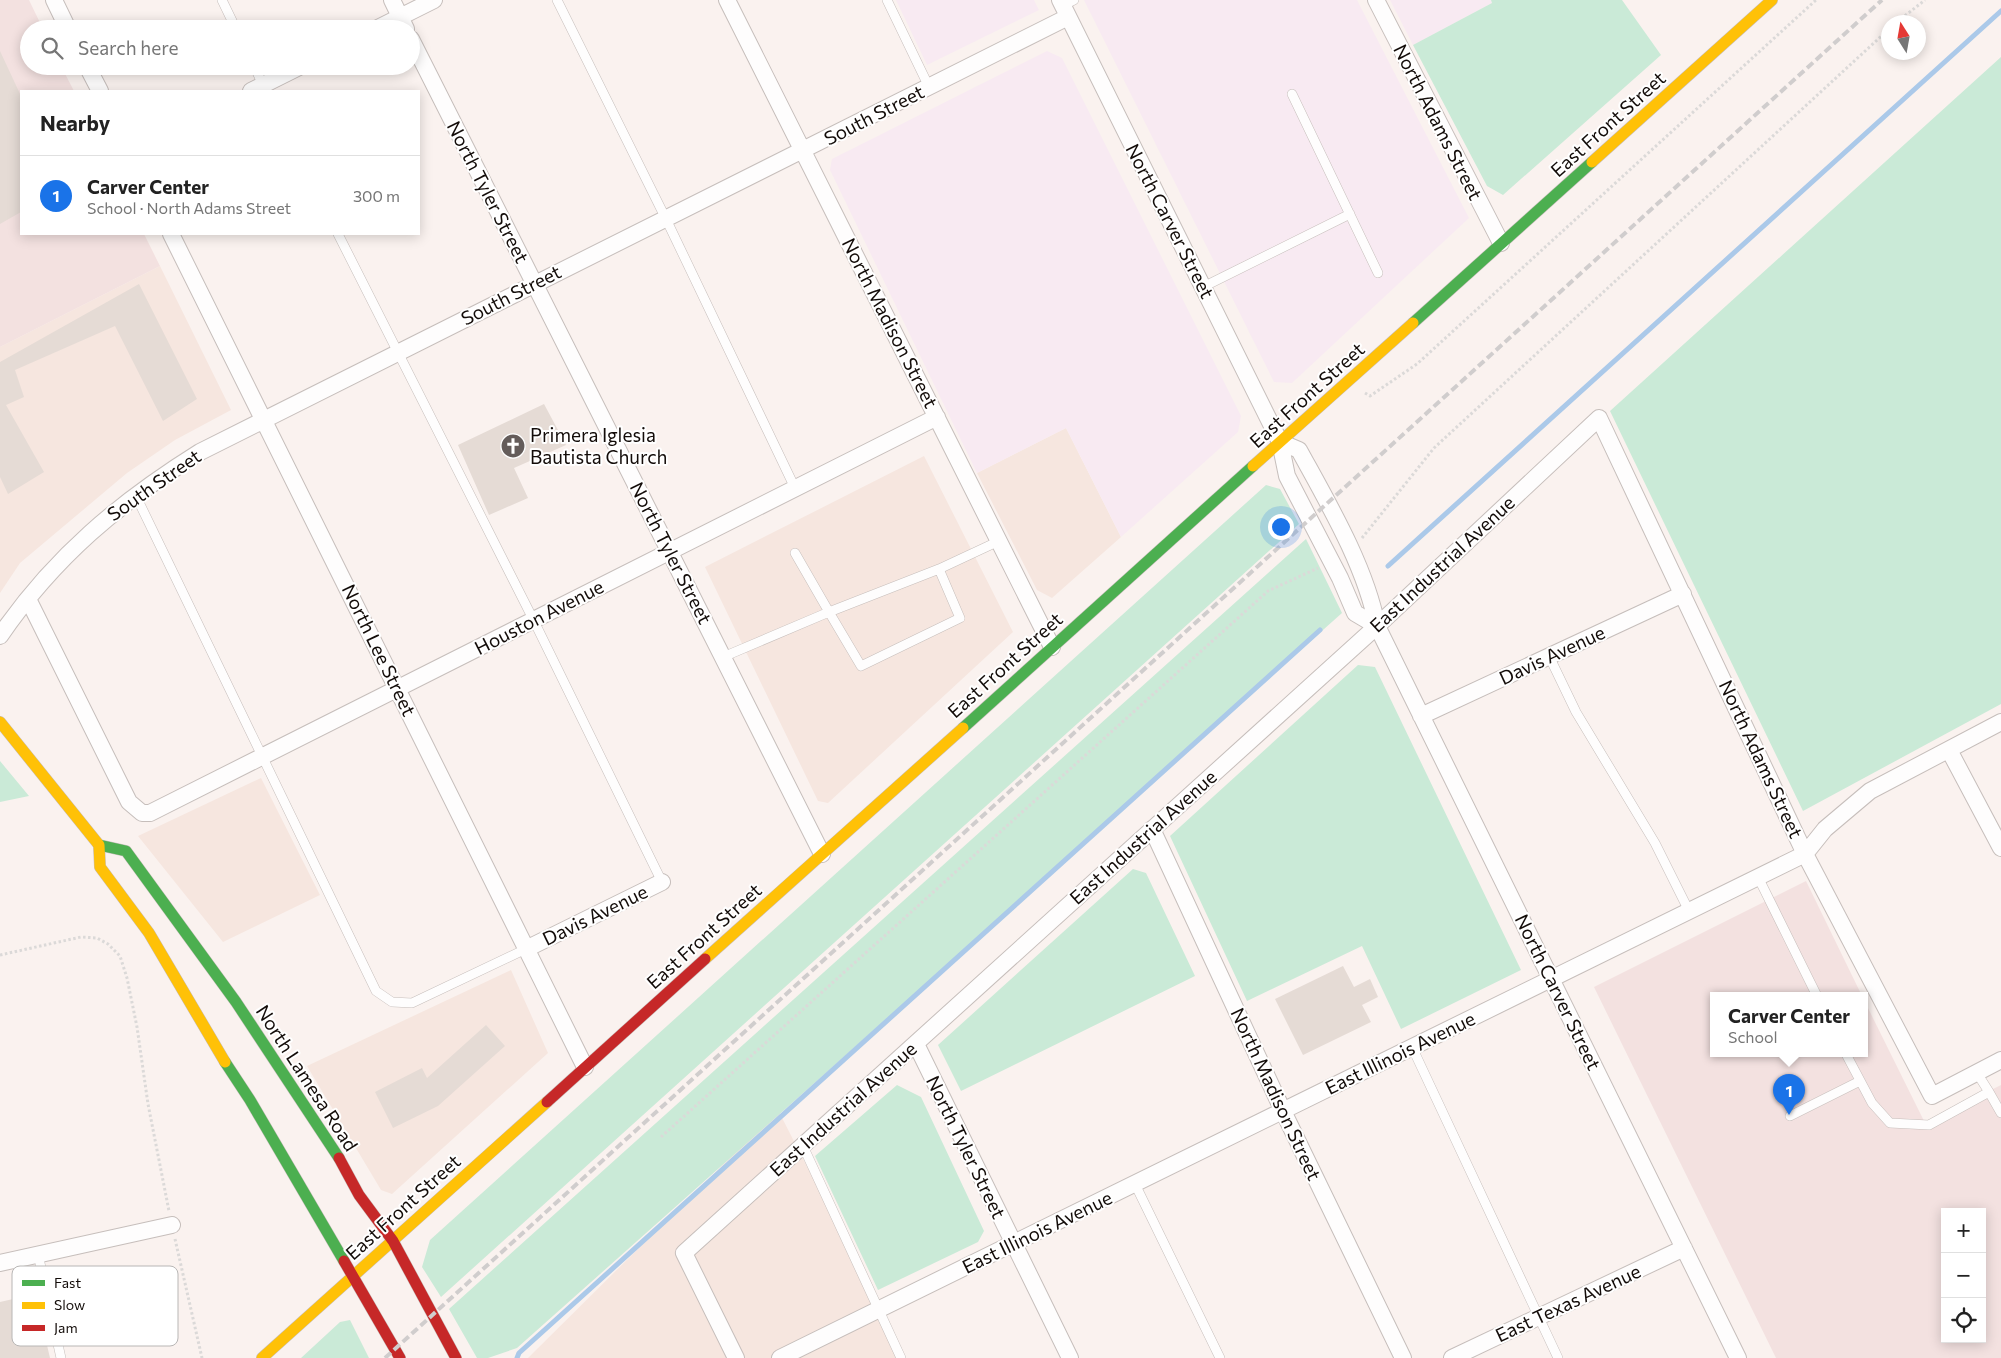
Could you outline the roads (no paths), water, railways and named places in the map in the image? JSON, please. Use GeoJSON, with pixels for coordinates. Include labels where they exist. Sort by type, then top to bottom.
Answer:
{"type":"FeatureCollection","features":[{"type":"Feature","properties":{"kind":"main road","name":"East Front Street"},"geometry":{"type":"LineString","coordinates":[[262,1358],[1772,0]]}},
{"type":"Feature","properties":{"kind":"main road"},"geometry":{"type":"LineString","coordinates":[[0,722],[99,845],[100,867],[149,933],[215,1048],[250,1100],[400,1358]]}},
{"type":"Feature","properties":{"kind":"main road","name":"North Lamesa Road"},"geometry":{"type":"LineString","coordinates":[[99,845],[126,850],[236,1002],[342,1163],[359,1195],[393,1241],[431,1316],[456,1358]]}},
{"type":"Feature","properties":{"kind":"street"},"geometry":{"type":"LineString","coordinates":[[54,0],[64,20]]}},
{"type":"Feature","properties":{"kind":"street"},"geometry":{"type":"LineString","coordinates":[[392,0],[402,20]]}},
{"type":"Feature","properties":{"kind":"street"},"geometry":{"type":"LineString","coordinates":[[407,20],[434,0]]}},
{"type":"Feature","properties":{"kind":"street","name":"North Madison Street"},"geometry":{"type":"LineString","coordinates":[[727,0],[1052,647]]}},
{"type":"Feature","properties":{"kind":"street","name":"North Adams Street"},"geometry":{"type":"LineString","coordinates":[[1376,0],[1501,243]]}},
{"type":"Feature","properties":{"kind":"street","name":"South Street"},"geometry":{"type":"LineString","coordinates":[[0,636],[61,560],[103,520],[135,494],[200,452],[929,87],[1066,6]]}},
{"type":"Feature","properties":{"kind":"street","name":"North Carver Street"},"geometry":{"type":"LineString","coordinates":[[1066,6],[1280,442],[1287,476],[1355,613],[1377,626]]}},
{"type":"Feature","properties":{"kind":"street","name":"North Tyler Street"},"geometry":{"type":"LineString","coordinates":[[420,57],[822,854]]}},
{"type":"Feature","properties":{"kind":"street"},"geometry":{"type":"LineString","coordinates":[[92,75],[99,90]]}},
{"type":"Feature","properties":{"kind":"street"},"geometry":{"type":"LineString","coordinates":[[260,89],[285,75]]}},
{"type":"Feature","properties":{"kind":"street","name":"North Lee Street"},"geometry":{"type":"LineString","coordinates":[[172,235],[528,948],[585,1067]]}},
{"type":"Feature","properties":{"kind":"street","name":"Houston Avenue"},"geometry":{"type":"LineString","coordinates":[[28,599],[121,788],[129,802],[142,813],[150,813],[937,417]]}},
{"type":"Feature","properties":{"kind":"street","name":"North Adams Street"},"geometry":{"type":"LineString","coordinates":[[1599,418],[1805,854],[1932,1096],[1977,1073]]}},
{"type":"Feature","properties":{"kind":"street","name":"East Industrial Avenue"},"geometry":{"type":"LineString","coordinates":[[736,1358],[684,1253],[1377,626],[1599,418]]}},
{"type":"Feature","properties":{"kind":"street","name":"North Carver Street"},"geometry":{"type":"LineString","coordinates":[[1280,442],[1299,450],[1351,552],[1372,597],[1377,626],[1738,1358]]}},
{"type":"Feature","properties":{"kind":"street","name":"Davis Avenue"},"geometry":{"type":"LineString","coordinates":[[1421,716],[1683,594]]}},
{"type":"Feature","properties":{"kind":"street","name":"East Illinois Avenue"},"geometry":{"type":"LineString","coordinates":[[780,1358],[1805,854],[1826,829],[1870,792],[2001,722]]}},
{"type":"Feature","properties":{"kind":"street"},"geometry":{"type":"LineString","coordinates":[[1949,750],[2001,848]]}},
{"type":"Feature","properties":{"kind":"street","name":"North Madison Street"},"geometry":{"type":"LineString","coordinates":[[1152,829],[1283,1111],[1403,1358]]}},
{"type":"Feature","properties":{"kind":"street","name":"Davis Avenue"},"geometry":{"type":"LineString","coordinates":[[528,948],[662,882]]}},
{"type":"Feature","properties":{"kind":"street","name":"North Tyler Street"},"geometry":{"type":"LineString","coordinates":[[916,1044],[1070,1358]]}},
{"type":"Feature","properties":{"kind":"street"},"geometry":{"type":"LineString","coordinates":[[1977,1073],[2001,1060]]}},
{"type":"Feature","properties":{"kind":"street"},"geometry":{"type":"LineString","coordinates":[[0,1263],[172,1224]]}},
{"type":"Feature","properties":{"kind":"street","name":"East Texas Avenue"},"geometry":{"type":"LineString","coordinates":[[1452,1358],[1684,1248]]}},
{"type":"Feature","properties":{"kind":"lane"},"geometry":{"type":"LineString","coordinates":[[222,0],[232,20]]}},
{"type":"Feature","properties":{"kind":"lane"},"geometry":{"type":"LineString","coordinates":[[556,0],[666,219],[796,488]]}},
{"type":"Feature","properties":{"kind":"lane"},"geometry":{"type":"LineString","coordinates":[[887,0],[929,87]]}},
{"type":"Feature","properties":{"kind":"lane"},"geometry":{"type":"LineString","coordinates":[[256,75],[260,89]]}},
{"type":"Feature","properties":{"kind":"lane"},"geometry":{"type":"LineString","coordinates":[[1292,94],[1378,273]]}},
{"type":"Feature","properties":{"kind":"lane"},"geometry":{"type":"LineString","coordinates":[[1203,286],[1350,214]]}},
{"type":"Feature","properties":{"kind":"lane"},"geometry":{"type":"LineString","coordinates":[[339,235],[534,620],[662,882]]}},
{"type":"Feature","properties":{"kind":"lane"},"geometry":{"type":"LineString","coordinates":[[135,494],[376,990],[392,1002],[412,1003],[528,948]]}},
{"type":"Feature","properties":{"kind":"lane"},"geometry":{"type":"LineString","coordinates":[[723,657],[829,612],[939,569],[999,541]]}},
{"type":"Feature","properties":{"kind":"lane"},"geometry":{"type":"LineString","coordinates":[[795,553],[861,666],[960,618],[939,569]]}},
{"type":"Feature","properties":{"kind":"lane"},"geometry":{"type":"LineString","coordinates":[[1550,656],[1576,712],[1654,843],[1689,911]]}},
{"type":"Feature","properties":{"kind":"lane"},"geometry":{"type":"LineString","coordinates":[[1758,877],[1815,992]]}},
{"type":"Feature","properties":{"kind":"lane"},"geometry":{"type":"LineString","coordinates":[[1412,1047],[1558,1358]]}},
{"type":"Feature","properties":{"kind":"lane"},"geometry":{"type":"LineString","coordinates":[[1848,1057],[1872,1103],[1890,1123],[1929,1125],[1989,1092]]}},
{"type":"Feature","properties":{"kind":"lane"},"geometry":{"type":"LineString","coordinates":[[1977,1073],[2001,1113]]}},
{"type":"Feature","properties":{"kind":"lane"},"geometry":{"type":"LineString","coordinates":[[1790,1116],[1860,1081]]}},
{"type":"Feature","properties":{"kind":"lane"},"geometry":{"type":"LineString","coordinates":[[803,1146],[901,1358]]}},
{"type":"Feature","properties":{"kind":"lane"},"geometry":{"type":"LineString","coordinates":[[1135,1184],[1220,1358]]}},
{"type":"Feature","properties":{"kind":"lane"},"geometry":{"type":"LineString","coordinates":[[38,1254],[41,1266]]}},
{"type":"Feature","properties":{"kind":"waterway"},"geometry":{"type":"LineString","coordinates":[[1388,566],[2001,11]]}},
{"type":"Feature","properties":{"kind":"waterway"},"geometry":{"type":"LineString","coordinates":[[517,1358],[519,1353],[1320,630]]}},
{"type":"Feature","properties":{"kind":"railway"},"geometry":{"type":"LineString","coordinates":[[385,1358],[1882,0]]}},
{"type":"Feature","properties":{"kind":"place","name":"Primera Iglesia Bautista Church"},"geometry":{"type":"Point","coordinates":[513,446]}},
{"type":"Feature","properties":{"kind":"place","name":"Carver Center"},"geometry":{"type":"Point","coordinates":[1789,1115]}}]}
